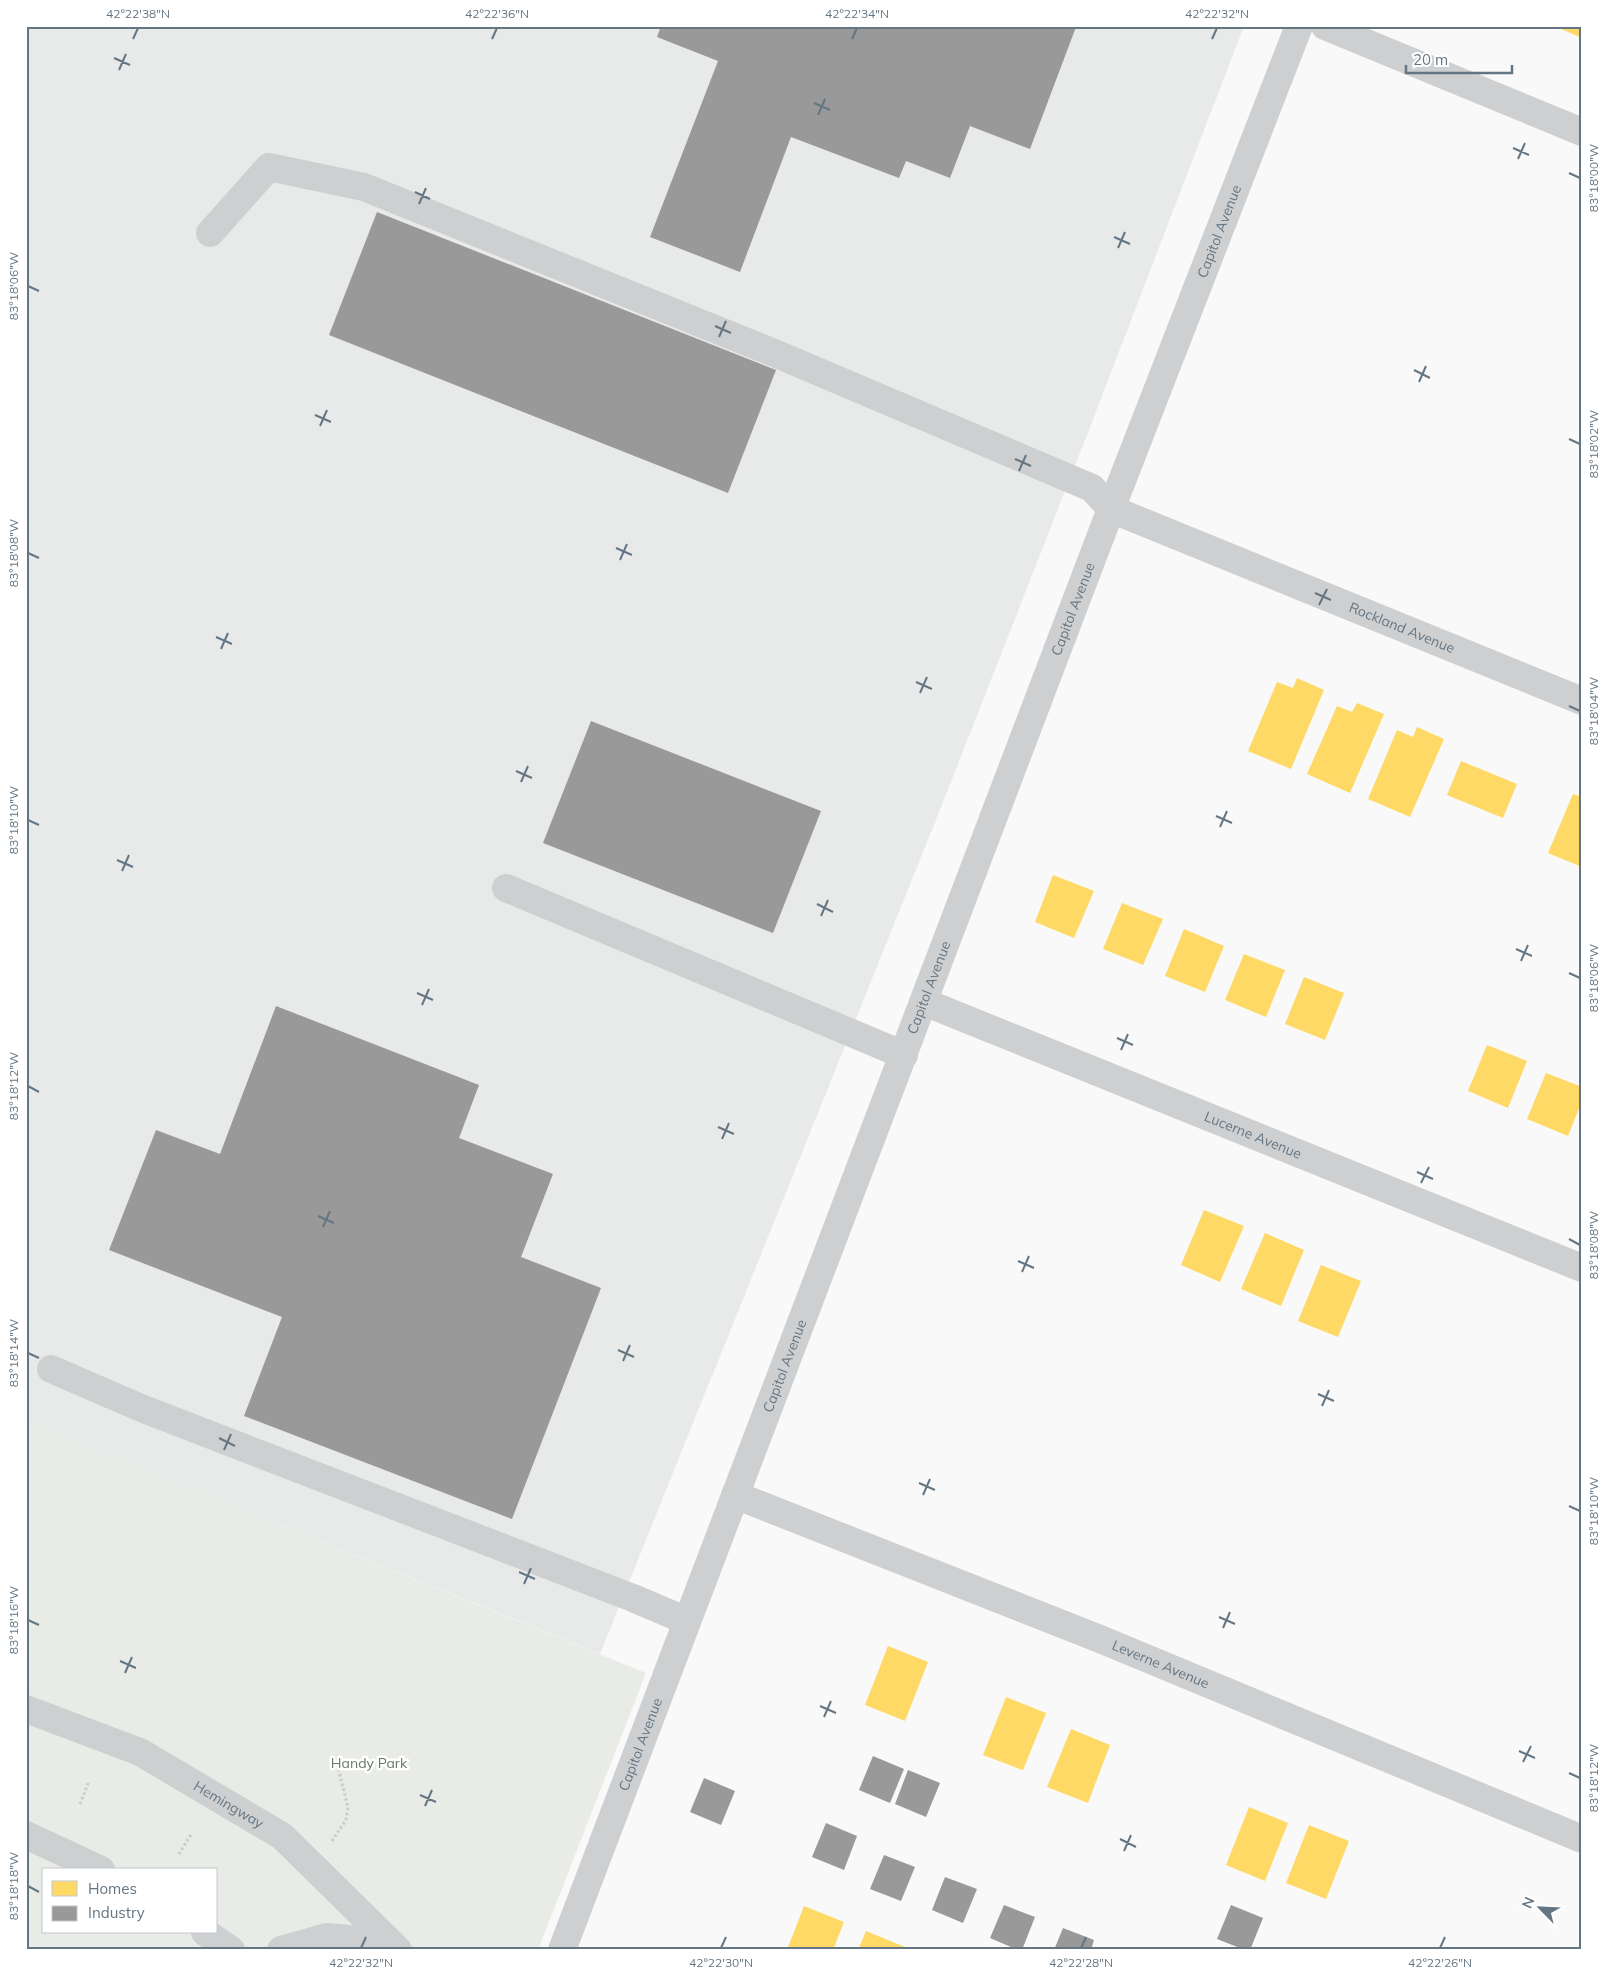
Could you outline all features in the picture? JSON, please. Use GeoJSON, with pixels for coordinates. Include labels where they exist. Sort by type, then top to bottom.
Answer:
{"type":"FeatureCollection","features":[{"type":"Feature","properties":{"kind":"street","name":"Capitol Avenue"},"geometry":{"type":"LineString","coordinates":[[562,1950],[1111,509],[1299,26]]}},
{"type":"Feature","properties":{"kind":"street"},"geometry":{"type":"LineString","coordinates":[[1325,26],[1582,132]]}},
{"type":"Feature","properties":{"kind":"street"},"geometry":{"type":"LineString","coordinates":[[210,233],[269,167],[364,186],[779,355],[1092,488],[1111,509]]}},
{"type":"Feature","properties":{"kind":"street","name":"Rockland Avenue"},"geometry":{"type":"LineString","coordinates":[[1111,509],[1582,701]]}},
{"type":"Feature","properties":{"kind":"street"},"geometry":{"type":"LineString","coordinates":[[506,888],[904,1055]]}},
{"type":"Feature","properties":{"kind":"street","name":"Lucerne Avenue"},"geometry":{"type":"LineString","coordinates":[[924,1002],[1582,1268]]}},
{"type":"Feature","properties":{"kind":"street"},"geometry":{"type":"LineString","coordinates":[[51,1369],[141,1408],[633,1598],[687,1621]]}},
{"type":"Feature","properties":{"kind":"street","name":"Leverne Avenue"},"geometry":{"type":"LineString","coordinates":[[735,1495],[1100,1639],[1582,1840]]}},
{"type":"Feature","properties":{"kind":"street","name":"Hemingway"},"geometry":{"type":"LineString","coordinates":[[26,1710],[140,1752],[282,1836],[395,1946]]}},
{"type":"Feature","properties":{"kind":"street"},"geometry":{"type":"LineString","coordinates":[[26,1835],[98,1868]]}},
{"type":"Feature","properties":{"kind":"street"},"geometry":{"type":"LineString","coordinates":[[208,1934],[231,1950]]}},
{"type":"Feature","properties":{"kind":"street"},"geometry":{"type":"LineString","coordinates":[[281,1950],[327,1937],[395,1946]]}},
{"type":"Feature","properties":{"kind":"path"},"geometry":{"type":"LineString","coordinates":[[316,1869],[346,1820],[348,1807],[335,1756]]}},
{"type":"Feature","properties":{"kind":"path"},"geometry":{"type":"LineString","coordinates":[[80,1804],[90,1781]]}},
{"type":"Feature","properties":{"kind":"path"},"geometry":{"type":"LineString","coordinates":[[179,1854],[192,1833]]}},
{"type":"Feature","properties":{"kind":"shaded area"},"geometry":{"type":"Polygon","coordinates":[[[26,26],[1244,26],[1087,435],[936,820],[600,1654],[26,1422],[26,26]]]}},
{"type":"Feature","properties":{"kind":"green space","name":"Handy Park"},"geometry":{"type":"Polygon","coordinates":[[[26,1422],[646,1673],[538,1950],[26,1950],[26,1422]]]}},
{"type":"Feature","properties":{"kind":"building: Homes"},"geometry":{"type":"Polygon","coordinates":[[[1562,26],[1582,26],[1582,38],[1561,29],[1562,26]]]}},
{"type":"Feature","properties":{"kind":"building: Homes"},"geometry":{"type":"Polygon","coordinates":[[[1297,678],[1324,690],[1291,769],[1248,751],[1277,682],[1293,688],[1297,678]]]}},
{"type":"Feature","properties":{"kind":"building: Homes"},"geometry":{"type":"Polygon","coordinates":[[[1357,703],[1384,714],[1350,793],[1307,774],[1337,706],[1352,712],[1357,703]]]}},
{"type":"Feature","properties":{"kind":"building: Homes"},"geometry":{"type":"Polygon","coordinates":[[[1417,727],[1444,739],[1410,817],[1368,799],[1397,730],[1413,737],[1417,727]]]}},
{"type":"Feature","properties":{"kind":"building: Homes"},"geometry":{"type":"Polygon","coordinates":[[[1461,761],[1517,784],[1503,818],[1447,795],[1461,761]]]}},
{"type":"Feature","properties":{"kind":"building: Homes"},"geometry":{"type":"Polygon","coordinates":[[[1573,794],[1582,797],[1582,867],[1548,853],[1573,794]]]}},
{"type":"Feature","properties":{"kind":"building: Homes"},"geometry":{"type":"Polygon","coordinates":[[[1053,875],[1094,891],[1074,938],[1035,922],[1053,875]]]}},
{"type":"Feature","properties":{"kind":"building: Homes"},"geometry":{"type":"Polygon","coordinates":[[[1122,903],[1163,919],[1143,965],[1103,949],[1122,903]]]}},
{"type":"Feature","properties":{"kind":"building: Homes"},"geometry":{"type":"Polygon","coordinates":[[[1184,929],[1224,946],[1205,992],[1165,976],[1184,929]]]}},
{"type":"Feature","properties":{"kind":"building: Homes"},"geometry":{"type":"Polygon","coordinates":[[[1244,954],[1285,970],[1266,1017],[1225,1000],[1244,954]]]}},
{"type":"Feature","properties":{"kind":"building: Homes"},"geometry":{"type":"Polygon","coordinates":[[[1304,977],[1344,993],[1325,1040],[1285,1024],[1304,977]]]}},
{"type":"Feature","properties":{"kind":"building: Homes"},"geometry":{"type":"Polygon","coordinates":[[[1487,1045],[1527,1061],[1508,1108],[1468,1091],[1487,1045]]]}},
{"type":"Feature","properties":{"kind":"building: Homes"},"geometry":{"type":"Polygon","coordinates":[[[1546,1073],[1582,1087],[1582,1101],[1568,1136],[1527,1119],[1546,1073]]]}},
{"type":"Feature","properties":{"kind":"building: Homes"},"geometry":{"type":"Polygon","coordinates":[[[1204,1210],[1244,1226],[1220,1282],[1181,1265],[1204,1210]]]}},
{"type":"Feature","properties":{"kind":"building: Homes"},"geometry":{"type":"Polygon","coordinates":[[[1265,1233],[1304,1250],[1281,1306],[1241,1289],[1265,1233]]]}},
{"type":"Feature","properties":{"kind":"building: Homes"},"geometry":{"type":"Polygon","coordinates":[[[1321,1265],[1361,1281],[1338,1337],[1298,1321],[1321,1265]]]}},
{"type":"Feature","properties":{"kind":"building: Homes"},"geometry":{"type":"Polygon","coordinates":[[[888,1646],[928,1662],[905,1721],[865,1705],[888,1646]]]}},
{"type":"Feature","properties":{"kind":"building: Homes"},"geometry":{"type":"Polygon","coordinates":[[[1006,1697],[1046,1713],[1023,1770],[983,1755],[1006,1697]]]}},
{"type":"Feature","properties":{"kind":"building: Homes"},"geometry":{"type":"Polygon","coordinates":[[[1071,1729],[1110,1745],[1088,1803],[1047,1787],[1071,1729]]]}},
{"type":"Feature","properties":{"kind":"building: Homes"},"geometry":{"type":"Polygon","coordinates":[[[1249,1807],[1288,1823],[1265,1881],[1226,1865],[1249,1807]]]}},
{"type":"Feature","properties":{"kind":"building: Homes"},"geometry":{"type":"Polygon","coordinates":[[[1309,1825],[1349,1841],[1326,1899],[1286,1883],[1309,1825]]]}},
{"type":"Feature","properties":{"kind":"building: Homes"},"geometry":{"type":"Polygon","coordinates":[[[804,1906],[844,1922],[833,1950],[787,1950],[804,1906]]]}},
{"type":"Feature","properties":{"kind":"building: Homes"},"geometry":{"type":"Polygon","coordinates":[[[866,1931],[905,1947],[904,1950],[858,1950],[866,1931]]]}},
{"type":"Feature","properties":{"kind":"building: Industry"},"geometry":{"type":"Polygon","coordinates":[[[661,26],[1076,27],[1030,149],[970,126],[950,178],[906,161],[899,178],[791,137],[740,272],[650,237],[718,61],[657,37],[661,26]]]}},
{"type":"Feature","properties":{"kind":"building: Industry"},"geometry":{"type":"Polygon","coordinates":[[[377,212],[776,370],[728,493],[329,335],[377,212]]]}},
{"type":"Feature","properties":{"kind":"building: Industry"},"geometry":{"type":"Polygon","coordinates":[[[591,721],[821,811],[773,933],[543,843],[591,721]]]}},
{"type":"Feature","properties":{"kind":"building: Industry"},"geometry":{"type":"Polygon","coordinates":[[[276,1006],[479,1085],[459,1138],[553,1174],[521,1257],[601,1288],[512,1519],[244,1416],[282,1317],[109,1250],[156,1130],[220,1154],[276,1006]]]}},
{"type":"Feature","properties":{"kind":"building: Industry"},"geometry":{"type":"Polygon","coordinates":[[[873,1756],[904,1769],[890,1803],[859,1790],[873,1756]]]}},
{"type":"Feature","properties":{"kind":"building: Industry"},"geometry":{"type":"Polygon","coordinates":[[[908,1770],[940,1783],[926,1817],[895,1804],[908,1770]]]}},
{"type":"Feature","properties":{"kind":"building: Industry"},"geometry":{"type":"Polygon","coordinates":[[[704,1778],[735,1791],[721,1825],[690,1812],[704,1778]]]}},
{"type":"Feature","properties":{"kind":"building: Industry"},"geometry":{"type":"Polygon","coordinates":[[[826,1823],[857,1836],[844,1870],[812,1857],[826,1823]]]}},
{"type":"Feature","properties":{"kind":"building: Industry"},"geometry":{"type":"Polygon","coordinates":[[[884,1855],[915,1867],[901,1901],[870,1889],[884,1855]]]}},
{"type":"Feature","properties":{"kind":"building: Industry"},"geometry":{"type":"Polygon","coordinates":[[[945,1877],[977,1889],[963,1923],[932,1910],[945,1877]]]}},
{"type":"Feature","properties":{"kind":"building: Industry"},"geometry":{"type":"Polygon","coordinates":[[[1004,1905],[1035,1917],[1022,1950],[990,1938],[1004,1905]]]}},
{"type":"Feature","properties":{"kind":"building: Industry"},"geometry":{"type":"Polygon","coordinates":[[[1231,1905],[1263,1918],[1250,1950],[1245,1950],[1217,1939],[1231,1905]]]}},
{"type":"Feature","properties":{"kind":"building: Industry"},"geometry":{"type":"Polygon","coordinates":[[[1063,1928],[1094,1940],[1091,1950],[1054,1950],[1063,1928]]]}}]}
